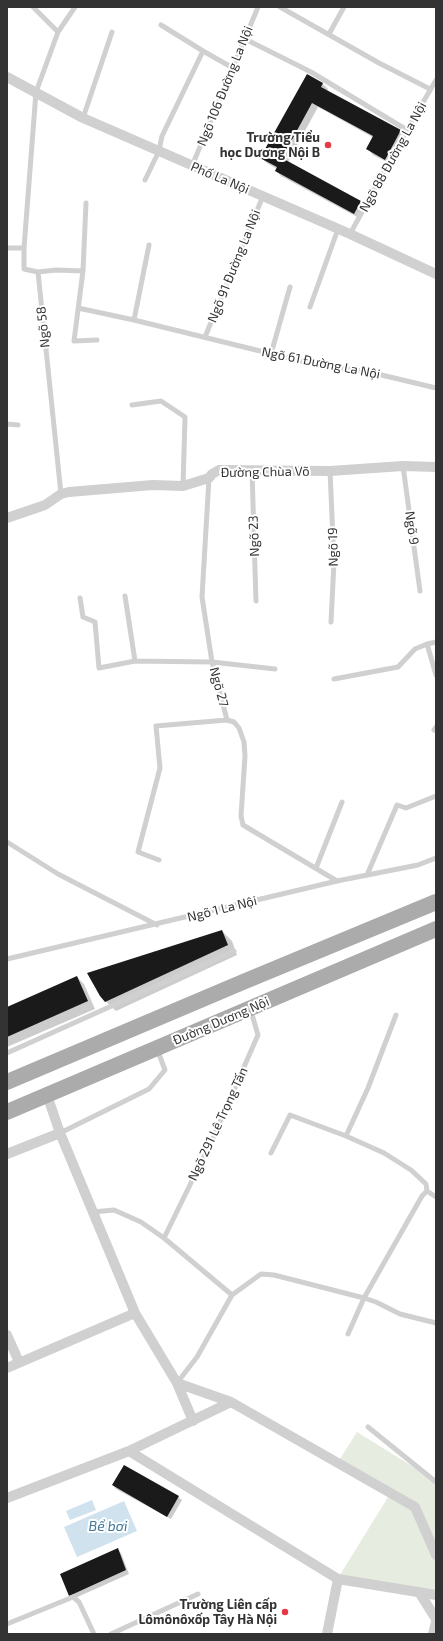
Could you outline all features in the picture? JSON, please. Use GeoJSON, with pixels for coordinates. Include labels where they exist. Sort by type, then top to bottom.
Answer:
{"type":"FeatureCollection","features":[{"type":"Feature","properties":{"kind":"main road"},"geometry":{"type":"LineString","coordinates":[[7,1082],[436,902]]}},
{"type":"Feature","properties":{"kind":"main road","name":"Đường Dương Nội"},"geometry":{"type":"LineString","coordinates":[[7,1112],[436,929]]}},
{"type":"Feature","properties":{"kind":"street","name":"Phố La Nội"},"geometry":{"type":"LineString","coordinates":[[7,77],[83,118],[350,234],[436,274]]}},
{"type":"Feature","properties":{"kind":"street","name":"Đường Chùa Võ"},"geometry":{"type":"LineString","coordinates":[[7,518],[45,504],[61,494],[69,492],[153,484],[183,486],[209,478],[212,474],[219,470],[330,472],[403,466],[436,467]]}},
{"type":"Feature","properties":{"kind":"street"},"geometry":{"type":"LineString","coordinates":[[47,1095],[60,1133],[135,1313],[178,1383],[193,1421]]}},
{"type":"Feature","properties":{"kind":"street"},"geometry":{"type":"LineString","coordinates":[[7,1154],[60,1133]]}},
{"type":"Feature","properties":{"kind":"street"},"geometry":{"type":"LineString","coordinates":[[7,1368],[135,1313]]}},
{"type":"Feature","properties":{"kind":"street"},"geometry":{"type":"LineString","coordinates":[[7,1335],[19,1362]]}},
{"type":"Feature","properties":{"kind":"street"},"geometry":{"type":"LineString","coordinates":[[178,1383],[231,1402],[415,1507],[436,1555]]}},
{"type":"Feature","properties":{"kind":"street"},"geometry":{"type":"LineString","coordinates":[[7,1498],[129,1451],[231,1402]]}},
{"type":"Feature","properties":{"kind":"street"},"geometry":{"type":"LineString","coordinates":[[129,1451],[338,1579],[436,1595]]}},
{"type":"Feature","properties":{"kind":"street"},"geometry":{"type":"LineString","coordinates":[[327,1634],[338,1579]]}},
{"type":"Feature","properties":{"kind":"street"},"geometry":{"type":"LineString","coordinates":[[419,1592],[436,1621],[433,1634]]}},
{"type":"Feature","properties":{"kind":"lane"},"geometry":{"type":"LineString","coordinates":[[34,7],[58,32]]}},
{"type":"Feature","properties":{"kind":"lane"},"geometry":{"type":"LineString","coordinates":[[75,7],[58,32],[36,92],[24,248],[24,269],[38,272],[56,270],[83,271]]}},
{"type":"Feature","properties":{"kind":"lane","name":"Ngõ 106 Đường La Nội"},"geometry":{"type":"LineString","coordinates":[[192,166],[258,7]]}},
{"type":"Feature","properties":{"kind":"lane"},"geometry":{"type":"LineString","coordinates":[[280,7],[379,64],[430,89]]}},
{"type":"Feature","properties":{"kind":"lane"},"geometry":{"type":"LineString","coordinates":[[329,34],[344,7]]}},
{"type":"Feature","properties":{"kind":"lane"},"geometry":{"type":"LineString","coordinates":[[161,25],[233,68]]}},
{"type":"Feature","properties":{"kind":"lane"},"geometry":{"type":"LineString","coordinates":[[83,118],[112,32]]}},
{"type":"Feature","properties":{"kind":"lane"},"geometry":{"type":"LineString","coordinates":[[245,39],[311,72],[407,130]]}},
{"type":"Feature","properties":{"kind":"lane"},"geometry":{"type":"LineString","coordinates":[[145,180],[158,151],[162,136],[203,51]]}},
{"type":"Feature","properties":{"kind":"lane","name":"Ngõ 88 Đường La Nội"},"geometry":{"type":"LineString","coordinates":[[350,234],[436,80]]}},
{"type":"Feature","properties":{"kind":"lane","name":"Ngõ 91 Đường La Nội"},"geometry":{"type":"LineString","coordinates":[[206,337],[262,196]]}},
{"type":"Feature","properties":{"kind":"lane"},"geometry":{"type":"LineString","coordinates":[[86,203],[83,271],[74,341],[97,340]]}},
{"type":"Feature","properties":{"kind":"lane"},"geometry":{"type":"LineString","coordinates":[[310,307],[338,229]]}},
{"type":"Feature","properties":{"kind":"lane"},"geometry":{"type":"LineString","coordinates":[[134,320],[149,245]]}},
{"type":"Feature","properties":{"kind":"lane"},"geometry":{"type":"LineString","coordinates":[[7,248],[24,248]]}},
{"type":"Feature","properties":{"kind":"lane","name":"Ngõ 58"},"geometry":{"type":"LineString","coordinates":[[38,272],[61,494]]}},
{"type":"Feature","properties":{"kind":"lane"},"geometry":{"type":"LineString","coordinates":[[271,354],[290,287]]}},
{"type":"Feature","properties":{"kind":"lane","name":"Ngõ 61 Đường La Nội"},"geometry":{"type":"LineString","coordinates":[[78,308],[206,337],[309,363],[369,372],[436,388]]}},
{"type":"Feature","properties":{"kind":"lane"},"geometry":{"type":"LineString","coordinates":[[132,405],[161,401],[185,417],[183,486]]}},
{"type":"Feature","properties":{"kind":"lane"},"geometry":{"type":"LineString","coordinates":[[7,424],[18,425]]}},
{"type":"Feature","properties":{"kind":"lane","name":"Ngõ 9"},"geometry":{"type":"LineString","coordinates":[[403,466],[420,591]]}},
{"type":"Feature","properties":{"kind":"lane","name":"Ngõ 23"},"geometry":{"type":"LineString","coordinates":[[252,471],[256,601]]}},
{"type":"Feature","properties":{"kind":"lane","name":"Ngõ 19"},"geometry":{"type":"LineString","coordinates":[[330,472],[334,562],[331,622]]}},
{"type":"Feature","properties":{"kind":"lane","name":"Ngõ 27"},"geometry":{"type":"LineString","coordinates":[[159,860],[138,852],[160,768],[156,726],[228,720],[212,662],[202,597],[209,478]]}},
{"type":"Feature","properties":{"kind":"lane"},"geometry":{"type":"LineString","coordinates":[[125,596],[135,661]]}},
{"type":"Feature","properties":{"kind":"lane"},"geometry":{"type":"LineString","coordinates":[[80,598],[83,617],[95,622],[99,668],[135,661],[212,662],[275,669]]}},
{"type":"Feature","properties":{"kind":"lane"},"geometry":{"type":"LineString","coordinates":[[334,679],[398,667],[415,649],[436,642]]}},
{"type":"Feature","properties":{"kind":"lane"},"geometry":{"type":"LineString","coordinates":[[427,644],[436,675]]}},
{"type":"Feature","properties":{"kind":"lane"},"geometry":{"type":"LineString","coordinates":[[228,720],[234,722],[240,728],[244,742],[245,756],[241,816],[243,825],[337,881]]}},
{"type":"Feature","properties":{"kind":"lane"},"geometry":{"type":"LineString","coordinates":[[367,875],[397,805],[406,808],[436,796]]}},
{"type":"Feature","properties":{"kind":"lane"},"geometry":{"type":"LineString","coordinates":[[316,868],[342,802]]}},
{"type":"Feature","properties":{"kind":"lane"},"geometry":{"type":"LineString","coordinates":[[7,842],[58,874],[157,924]]}},
{"type":"Feature","properties":{"kind":"lane","name":"Ngõ 1 La Nội"},"geometry":{"type":"LineString","coordinates":[[7,959],[337,881],[418,865],[436,858]]}},
{"type":"Feature","properties":{"kind":"lane"},"geometry":{"type":"LineString","coordinates":[[7,1053],[234,951]]}},
{"type":"Feature","properties":{"kind":"lane","name":"Ngõ 291 Lê Trọng Tấn"},"geometry":{"type":"LineString","coordinates":[[164,1238],[210,1142],[258,1035],[250,1008]]}},
{"type":"Feature","properties":{"kind":"lane"},"geometry":{"type":"LineString","coordinates":[[346,1136],[368,1088],[396,1015]]}},
{"type":"Feature","properties":{"kind":"lane"},"geometry":{"type":"LineString","coordinates":[[60,1133],[149,1089],[165,1070],[157,1048]]}},
{"type":"Feature","properties":{"kind":"lane"},"geometry":{"type":"LineString","coordinates":[[271,1153],[290,1115],[346,1136],[384,1153],[411,1170],[426,1184],[427,1191],[436,1197]]}},
{"type":"Feature","properties":{"kind":"lane"},"geometry":{"type":"LineString","coordinates":[[348,1334],[364,1298],[422,1196],[427,1191]]}},
{"type":"Feature","properties":{"kind":"lane"},"geometry":{"type":"LineString","coordinates":[[93,1212],[114,1210],[142,1222],[164,1238],[232,1295]]}},
{"type":"Feature","properties":{"kind":"lane"},"geometry":{"type":"LineString","coordinates":[[178,1383],[197,1357],[232,1295],[262,1274],[274,1275],[364,1298],[376,1302],[400,1314],[436,1323]]}},
{"type":"Feature","properties":{"kind":"lane"},"geometry":{"type":"LineString","coordinates":[[368,1427],[436,1482]]}},
{"type":"Feature","properties":{"kind":"lane"},"geometry":{"type":"LineString","coordinates":[[111,1634],[198,1594]]}},
{"type":"Feature","properties":{"kind":"lane"},"geometry":{"type":"LineString","coordinates":[[7,1624],[73,1597],[79,1602],[94,1634]]}},
{"type":"Feature","properties":{"kind":"shaded area"},"geometry":{"type":"Polygon","coordinates":[[[357,1432],[436,1481],[436,1553],[415,1506],[338,1462],[357,1432]]]}},
{"type":"Feature","properties":{"kind":"shaded area"},"geometry":{"type":"Polygon","coordinates":[[[390,1494],[414,1508],[436,1558],[436,1594],[338,1578],[390,1494]]]}},
{"type":"Feature","properties":{"kind":"water"},"geometry":{"type":"Polygon","coordinates":[[[92,1500],[96,1510],[70,1520],[66,1511],[92,1500]]]}},
{"type":"Feature","properties":{"kind":"water","name":"Bể bơi"},"geometry":{"type":"Polygon","coordinates":[[[124,1501],[137,1531],[77,1557],[64,1527],[124,1501]]]}},
{"type":"Feature","properties":{"kind":"building"},"geometry":{"type":"Polygon","coordinates":[[[307,74],[323,83],[321,87],[401,130],[385,160],[366,149],[373,136],[312,103],[282,158],[361,201],[354,214],[275,171],[277,167],[260,158],[307,74]]]}},
{"type":"Feature","properties":{"kind":"building"},"geometry":{"type":"Polygon","coordinates":[[[222,930],[228,945],[105,1002],[87,973],[222,930]]]}},
{"type":"Feature","properties":{"kind":"building"},"geometry":{"type":"Polygon","coordinates":[[[77,976],[88,1001],[7,1037],[7,1007],[77,976]]]}},
{"type":"Feature","properties":{"kind":"building"},"geometry":{"type":"Polygon","coordinates":[[[124,1465],[179,1496],[167,1517],[112,1485],[124,1465]]]}},
{"type":"Feature","properties":{"kind":"building"},"geometry":{"type":"Polygon","coordinates":[[[118,1548],[126,1570],[69,1596],[60,1574],[118,1548]]]}},
{"type":"Feature","properties":{"kind":"place","name":"Trường Tiểu học Dương Nội B"},"geometry":{"type":"Point","coordinates":[328,145]}},
{"type":"Feature","properties":{"kind":"place","name":"Trường Liên cấp Lômônôxốp Tây Hà Nội"},"geometry":{"type":"Point","coordinates":[285,1612]}}]}
